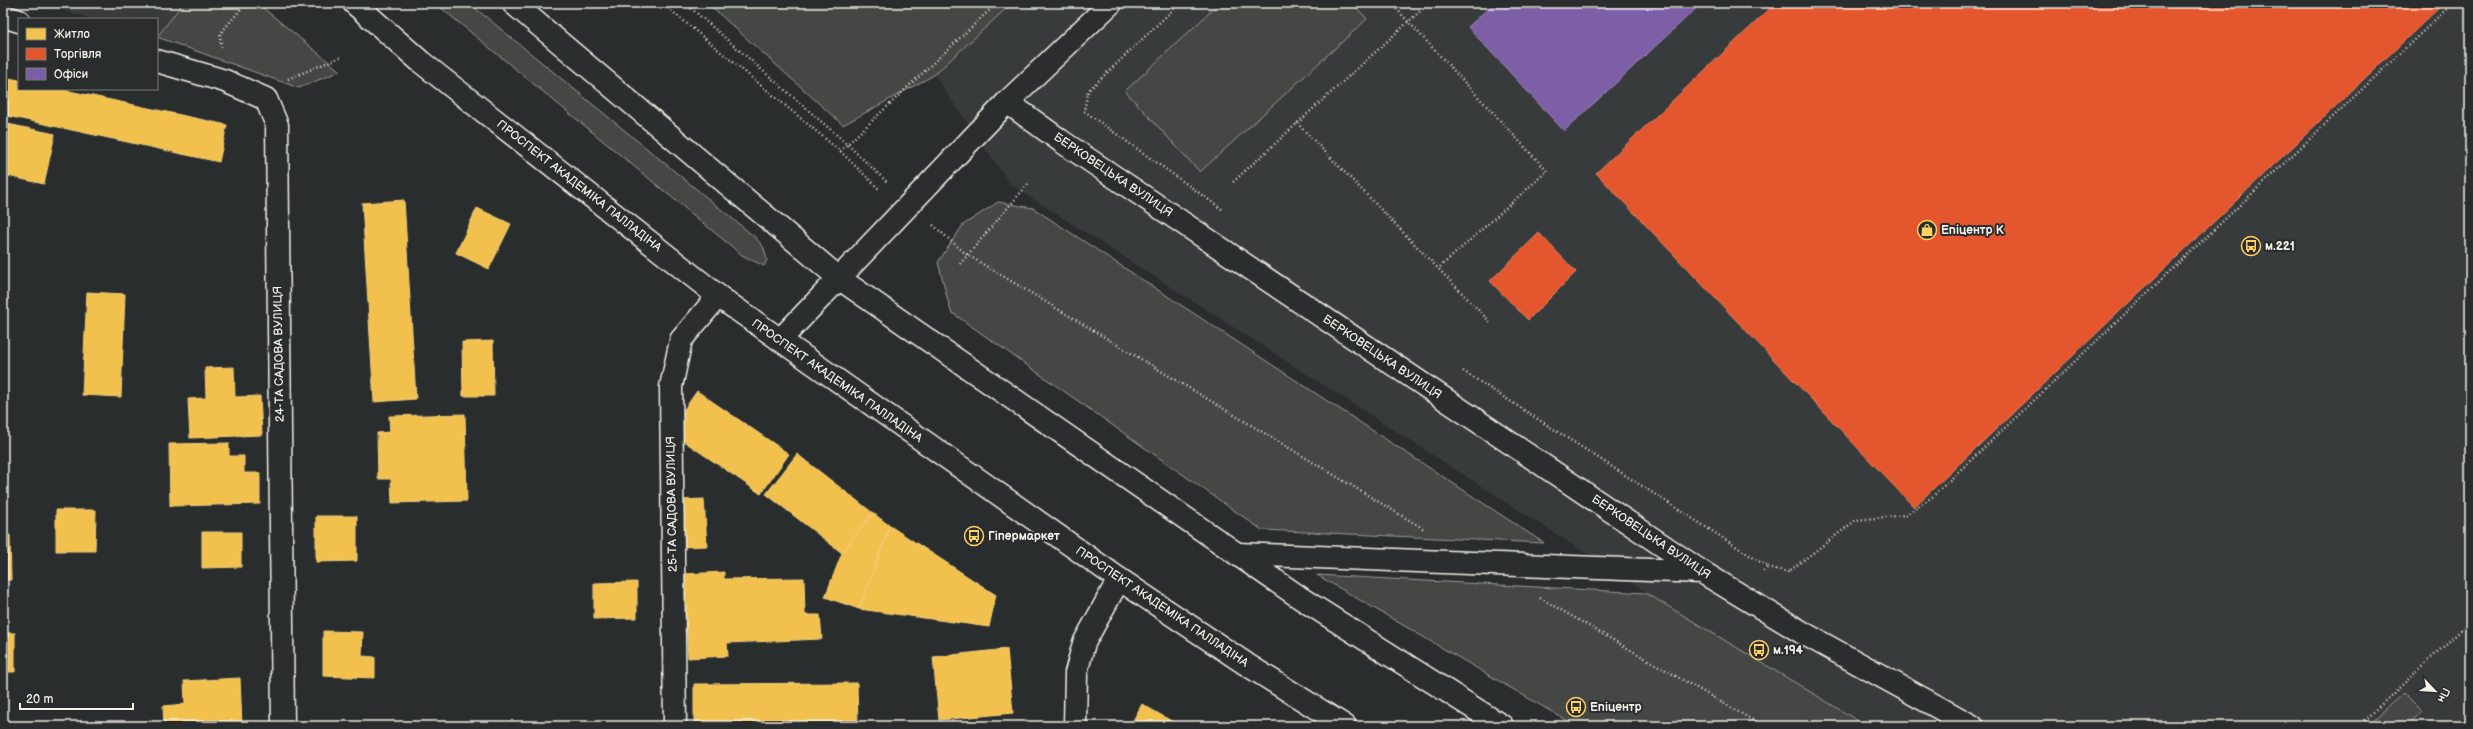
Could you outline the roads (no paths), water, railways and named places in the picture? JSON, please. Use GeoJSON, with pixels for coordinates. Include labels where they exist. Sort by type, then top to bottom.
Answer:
{"type":"FeatureCollection","features":[{"type":"Feature","properties":{"kind":"main road","name":"ПРОСПЕКТ АКАДЕМІКА ПАЛЛАДІНА"},"geometry":{"type":"LineString","coordinates":[[354,3],[421,62],[718,296],[1119,579],[1246,664],[1345,726]]}},
{"type":"Feature","properties":{"kind":"main road"},"geometry":{"type":"LineString","coordinates":[[514,3],[840,279],[1302,599],[1502,726]]}},
{"type":"Feature","properties":{"kind":"main road"},"geometry":{"type":"LineString","coordinates":[[780,340],[1008,102],[1111,3]]}},
{"type":"Feature","properties":{"kind":"main road"},"geometry":{"type":"LineString","coordinates":[[3,16],[18,21]]}},
{"type":"Feature","properties":{"kind":"main road","name":"24-ТА САДОВА ВУЛИЦЯ"},"geometry":{"type":"LineString","coordinates":[[158,62],[225,81],[266,99],[277,125],[283,726]]}},
{"type":"Feature","properties":{"kind":"main road","name":"БЕРКОВЕЦЬКА ВУЛИЦЯ"},"geometry":{"type":"LineString","coordinates":[[1008,102],[1062,141],[1702,572],[1804,633],[1972,726]]}},
{"type":"Feature","properties":{"kind":"main road","name":"25-ТА САДОВА ВУЛИЦЯ"},"geometry":{"type":"LineString","coordinates":[[675,726],[671,387],[681,340],[718,296]]}},
{"type":"Feature","properties":{"kind":"main road"},"geometry":{"type":"LineString","coordinates":[[1237,554],[1702,572]]}},
{"type":"Feature","properties":{"kind":"main road"},"geometry":{"type":"LineString","coordinates":[[1075,726],[1076,672],[1084,643],[1119,579]]}},
{"type":"Feature","properties":{"kind":"place","name":"Епіцентр К"},"geometry":{"type":"Point","coordinates":[1927,230]}},
{"type":"Feature","properties":{"kind":"place","name":"м.221"},"geometry":{"type":"Point","coordinates":[2251,246]}},
{"type":"Feature","properties":{"kind":"place","name":"Гіпермаркет"},"geometry":{"type":"Point","coordinates":[974,536]}},
{"type":"Feature","properties":{"kind":"place","name":"м.194"},"geometry":{"type":"Point","coordinates":[1759,650]}},
{"type":"Feature","properties":{"kind":"place","name":"Епіцентр"},"geometry":{"type":"Point","coordinates":[1576,707]}}]}
